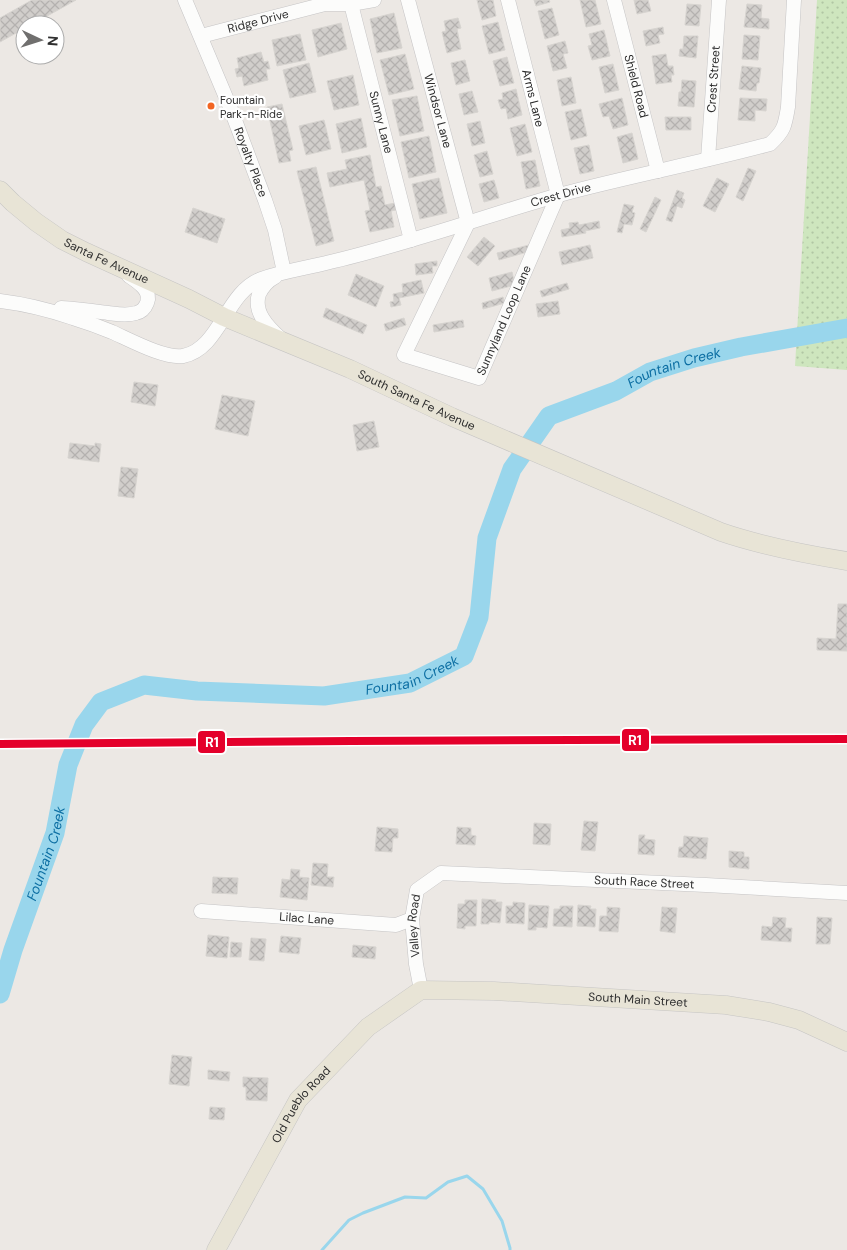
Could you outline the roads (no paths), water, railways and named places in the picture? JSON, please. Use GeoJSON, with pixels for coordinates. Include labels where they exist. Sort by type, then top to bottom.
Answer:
{"type":"FeatureCollection","features":[{"type":"Feature","properties":{"kind":"main road","name":"Santa Fe Avenue"},"geometry":{"type":"LineString","coordinates":[[0,190],[36,222],[62,240],[224,316]]}},
{"type":"Feature","properties":{"kind":"main road","name":"South Santa Fe Avenue"},"geometry":{"type":"LineString","coordinates":[[224,316],[350,369],[452,416],[721,532],[761,544],[847,561]]}},
{"type":"Feature","properties":{"kind":"main road","name":"South Main Street"},"geometry":{"type":"LineString","coordinates":[[421,990],[494,991],[726,1005],[769,1012],[798,1020],[847,1042]]}},
{"type":"Feature","properties":{"kind":"main road","name":"Old Pueblo Road"},"geometry":{"type":"LineString","coordinates":[[216,1250],[298,1100],[368,1027],[421,990]]}},
{"type":"Feature","properties":{"kind":"street","name":"Royalty Place"},"geometry":{"type":"LineString","coordinates":[[185,0],[230,107],[268,209],[275,230],[284,272]]}},
{"type":"Feature","properties":{"kind":"street","name":"Ridge Drive"},"geometry":{"type":"LineString","coordinates":[[201,36],[325,4],[351,4],[374,0]]}},
{"type":"Feature","properties":{"kind":"street","name":"Windsor Lane"},"geometry":{"type":"LineString","coordinates":[[408,0],[468,223]]}},
{"type":"Feature","properties":{"kind":"street","name":"Arms Lane"},"geometry":{"type":"LineString","coordinates":[[508,0],[558,195]]}},
{"type":"Feature","properties":{"kind":"street","name":"Shield Road"},"geometry":{"type":"LineString","coordinates":[[614,0],[658,171]]}},
{"type":"Feature","properties":{"kind":"street","name":"Crest Street"},"geometry":{"type":"LineString","coordinates":[[708,159],[719,0]]}},
{"type":"Feature","properties":{"kind":"street","name":"Crest Drive"},"geometry":{"type":"LineString","coordinates":[[224,316],[249,286],[262,279],[284,272],[330,262],[411,240],[558,195],[770,144],[780,135],[786,123],[794,0]]}},
{"type":"Feature","properties":{"kind":"street","name":"Sunny Lane"},"geometry":{"type":"LineString","coordinates":[[351,4],[411,240]]}},
{"type":"Feature","properties":{"kind":"street","name":"Sunnyland Loop Lane"},"geometry":{"type":"LineString","coordinates":[[468,223],[404,355],[479,378],[558,195]]}},
{"type":"Feature","properties":{"kind":"street"},"geometry":{"type":"LineString","coordinates":[[0,301],[115,314],[136,313],[146,306],[147,293],[143,286],[119,268]]}},
{"type":"Feature","properties":{"kind":"street"},"geometry":{"type":"LineString","coordinates":[[284,272],[267,281],[258,297],[258,304],[259,312],[264,320],[284,342]]}},
{"type":"Feature","properties":{"kind":"street"},"geometry":{"type":"LineString","coordinates":[[23,305],[74,318],[162,354],[173,356],[192,353],[202,346],[214,334],[224,316]]}},
{"type":"Feature","properties":{"kind":"street","name":"South Race Street"},"geometry":{"type":"LineString","coordinates":[[441,873],[847,893]]}},
{"type":"Feature","properties":{"kind":"street","name":"Valley Road"},"geometry":{"type":"LineString","coordinates":[[421,990],[416,964],[412,919],[417,890],[441,873]]}},
{"type":"Feature","properties":{"kind":"street","name":"Lilac Lane"},"geometry":{"type":"LineString","coordinates":[[201,911],[396,925],[412,919]]}},
{"type":"Feature","properties":{"kind":"waterway","name":"Fountain Creek"},"geometry":{"type":"LineString","coordinates":[[0,994],[13,950],[55,833],[68,765],[84,725],[101,702],[144,685],[197,691],[324,696],[410,683],[464,656],[479,617],[487,538],[512,469],[549,416],[616,391],[650,372],[694,358],[741,347],[847,328]]}},
{"type":"Feature","properties":{"kind":"waterway"},"geometry":{"type":"LineString","coordinates":[[322,1250],[349,1220],[405,1197],[426,1198],[448,1182],[467,1176],[483,1189],[502,1221],[510,1250]]}},
{"type":"Feature","properties":{"kind":"place","name":"Fountain Park-n-Ride"},"geometry":{"type":"Point","coordinates":[211,106]}}]}
